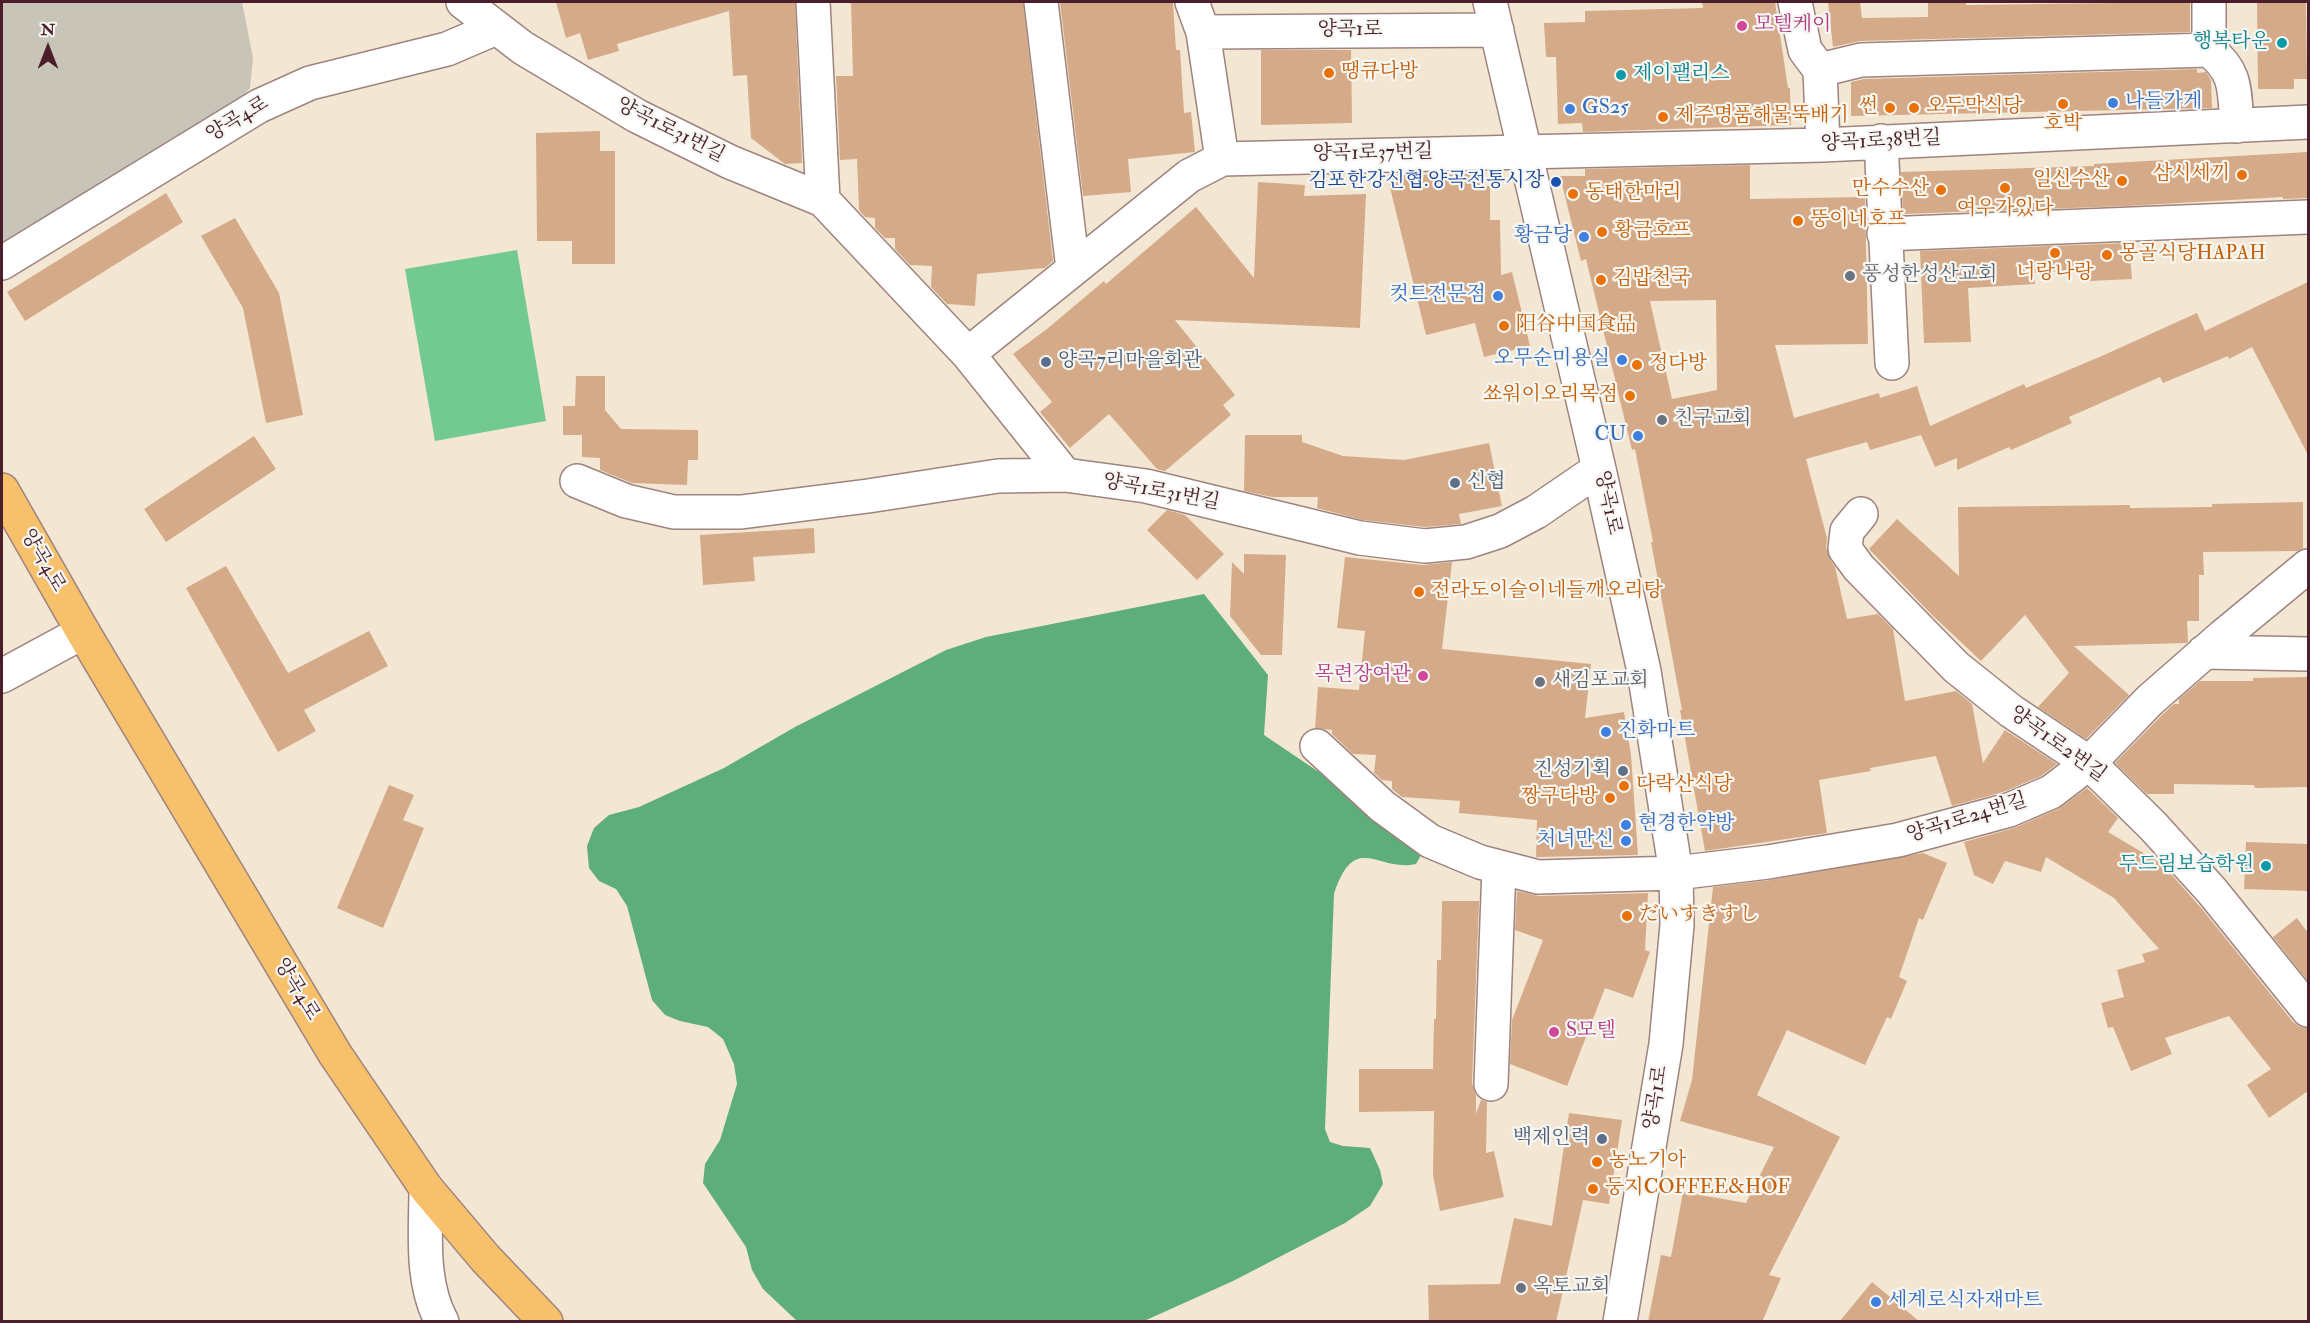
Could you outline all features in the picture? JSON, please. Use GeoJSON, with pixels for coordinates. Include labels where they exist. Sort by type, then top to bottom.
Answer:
{"type":"FeatureCollection","features":[{"type":"Feature","properties":{"kind":"main road","name":"양곡4로"},"geometry":{"type":"LineString","coordinates":[[2,490],[83,632],[335,1054],[426,1188],[486,1259],[546,1322]]}},
{"type":"Feature","properties":{"kind":"street","name":"양곡1로31번길"},"geometry":{"type":"LineString","coordinates":[[463,2],[523,48],[637,116],[730,162],[823,200],[968,354],[1065,475],[1146,486],[1360,538],[1425,546],[1466,542],[1500,531],[1536,512],[1599,469]]}},
{"type":"Feature","properties":{"kind":"street"},"geometry":{"type":"LineString","coordinates":[[813,2],[823,200]]}},
{"type":"Feature","properties":{"kind":"street"},"geometry":{"type":"LineString","coordinates":[[1041,2],[1073,269]]}},
{"type":"Feature","properties":{"kind":"street"},"geometry":{"type":"LineString","coordinates":[[1192,2],[1203,32],[1222,159]]}},
{"type":"Feature","properties":{"kind":"street"},"geometry":{"type":"LineString","coordinates":[[1796,2],[1805,50],[1820,70],[1823,145]]}},
{"type":"Feature","properties":{"kind":"street"},"geometry":{"type":"LineString","coordinates":[[2209,2],[2209,50]]}},
{"type":"Feature","properties":{"kind":"street","name":"양곡1로"},"geometry":{"type":"LineString","coordinates":[[1203,32],[1494,16],[1644,671],[1676,873],[1677,925],[1666,1044],[1620,1322]]}},
{"type":"Feature","properties":{"kind":"street","name":"양곡4로"},"geometry":{"type":"LineString","coordinates":[[2,263],[259,106],[284,94],[310,83],[447,49],[496,28]]}},
{"type":"Feature","properties":{"kind":"street"},"geometry":{"type":"LineString","coordinates":[[1820,70],[1861,60],[2209,50],[2223,61],[2233,78],[2237,126]]}},
{"type":"Feature","properties":{"kind":"street","name":"양곡1로38번길"},"geometry":{"type":"LineString","coordinates":[[1525,150],[1823,145],[2308,122]]}},
{"type":"Feature","properties":{"kind":"street"},"geometry":{"type":"LineString","coordinates":[[1881,141],[1892,363]]}},
{"type":"Feature","properties":{"kind":"street","name":"양곡1로37번길"},"geometry":{"type":"LineString","coordinates":[[968,354],[1189,176],[1222,159],[1525,150]]}},
{"type":"Feature","properties":{"kind":"street"},"geometry":{"type":"LineString","coordinates":[[1884,234],[2308,217]]}},
{"type":"Feature","properties":{"kind":"street"},"geometry":{"type":"LineString","coordinates":[[576,481],[626,501],[674,512],[741,512],[998,476],[1065,475]]}},
{"type":"Feature","properties":{"kind":"street","name":"양곡1로2번길"},"geometry":{"type":"LineString","coordinates":[[1861,514],[1847,531],[1845,549],[1859,568],[1956,667],[2011,711],[2089,763],[2153,826],[2204,883],[2308,1010]]}},
{"type":"Feature","properties":{"kind":"street","name":"양곡1로24번길"},"geometry":{"type":"LineString","coordinates":[[1676,873],[1768,862],[1898,840],[2009,810],[2051,792],[2089,763],[2150,700],[2204,652],[2308,566]]}},
{"type":"Feature","properties":{"kind":"street"},"geometry":{"type":"LineString","coordinates":[[2,676],[83,632]]}},
{"type":"Feature","properties":{"kind":"street"},"geometry":{"type":"LineString","coordinates":[[2204,652],[2308,654]]}},
{"type":"Feature","properties":{"kind":"street"},"geometry":{"type":"LineString","coordinates":[[1317,746],[1382,806],[1430,841],[1480,862],[1538,877],[1676,873]]}},
{"type":"Feature","properties":{"kind":"street"},"geometry":{"type":"LineString","coordinates":[[1491,1083],[1499,867]]}},
{"type":"Feature","properties":{"kind":"street"},"geometry":{"type":"LineString","coordinates":[[426,1188],[427,1266],[431,1294],[442,1322]]}},
{"type":"Feature","properties":{"kind":"shaded area"},"geometry":{"type":"Polygon","coordinates":[[[2,2],[242,2],[253,58],[250,88],[232,111],[2,248],[2,2]]]}},
{"type":"Feature","properties":{"kind":"green space"},"geometry":{"type":"Polygon","coordinates":[[[517,250],[546,421],[435,441],[405,269],[517,250]]]}},
{"type":"Feature","properties":{"kind":"green space"},"geometry":{"type":"Polygon","coordinates":[[[1204,594],[1268,675],[1264,735],[1341,787],[1419,845],[1420,857],[1416,864],[1402,865],[1369,858],[1359,859],[1350,864],[1342,875],[1334,894],[1325,1129],[1330,1142],[1343,1146],[1370,1148],[1380,1170],[1383,1184],[1370,1206],[1345,1223],[1233,1281],[1144,1321],[797,1321],[763,1289],[752,1270],[746,1247],[703,1183],[705,1164],[720,1140],[737,1084],[734,1064],[723,1039],[708,1027],[665,1015],[652,1000],[627,906],[616,889],[599,881],[589,868],[587,846],[594,828],[609,815],[639,807],[724,768],[795,727],[946,650],[986,637],[1204,594]]]}},
{"type":"Feature","properties":{"kind":"building"},"geometry":{"type":"Polygon","coordinates":[[[556,2],[795,2],[802,163],[785,164],[751,138],[747,75],[733,76],[729,11],[617,44],[619,51],[588,60],[580,33],[566,38],[556,2]]]}},
{"type":"Feature","properties":{"kind":"building"},"geometry":{"type":"Polygon","coordinates":[[[851,2],[1023,2],[1053,261],[1045,268],[977,274],[975,306],[947,304],[931,287],[932,266],[910,265],[895,249],[895,238],[885,238],[875,228],[875,218],[865,217],[859,210],[857,159],[840,160],[836,76],[853,76],[851,2]]]}},
{"type":"Feature","properties":{"kind":"building"},"geometry":{"type":"Polygon","coordinates":[[[1060,2],[1173,2],[1176,50],[1180,50],[1184,113],[1191,112],[1195,152],[1128,159],[1131,192],[1083,196],[1060,2]]]}},
{"type":"Feature","properties":{"kind":"building"},"geometry":{"type":"Polygon","coordinates":[[[1702,2],[1775,2],[1788,88],[1790,88],[1791,125],[1583,132],[1582,123],[1558,124],[1556,57],[1546,57],[1544,23],[1585,22],[1585,11],[1703,8],[1702,2]]]}},
{"type":"Feature","properties":{"kind":"building"},"geometry":{"type":"Polygon","coordinates":[[[1828,2],[1860,2],[1862,18],[1928,17],[1928,2],[1966,2],[1966,5],[2190,2],[2190,32],[1860,41],[1833,47],[1828,2]]]}},
{"type":"Feature","properties":{"kind":"building","name":"행복타운"},"geometry":{"type":"Polygon","coordinates":[[[2257,2],[2306,2],[2307,79],[2294,79],[2294,89],[2258,89],[2257,2]]]}},
{"type":"Feature","properties":{"kind":"building"},"geometry":{"type":"Polygon","coordinates":[[[1261,50],[1351,50],[1352,123],[1261,125],[1261,50]]]}},
{"type":"Feature","properties":{"kind":"building"},"geometry":{"type":"Polygon","coordinates":[[[2197,69],[2197,73],[2206,72],[2211,80],[2212,108],[1851,116],[1851,82],[1864,79],[2197,69]]]}},
{"type":"Feature","properties":{"kind":"building"},"geometry":{"type":"Polygon","coordinates":[[[600,131],[600,151],[615,151],[615,264],[572,264],[572,241],[537,241],[536,133],[600,131]]]}},
{"type":"Feature","properties":{"kind":"building"},"geometry":{"type":"Polygon","coordinates":[[[2308,152],[2308,198],[2283,199],[2283,197],[2127,206],[1903,214],[1901,172],[2094,166],[2094,164],[2308,152]]]}},
{"type":"Feature","properties":{"kind":"building"},"geometry":{"type":"Polygon","coordinates":[[[1750,165],[1750,199],[1865,197],[1868,344],[1775,345],[1794,418],[1879,393],[1880,398],[1917,386],[1930,426],[2024,384],[2026,388],[2104,355],[2197,313],[2205,331],[2308,282],[2308,455],[2252,347],[2229,359],[2228,356],[2163,383],[2160,377],[2069,417],[2072,423],[2011,450],[2009,447],[1957,470],[1957,458],[1935,467],[1921,435],[1870,450],[1867,442],[1806,459],[1827,538],[1826,548],[1835,567],[1847,619],[1878,614],[1893,629],[1905,701],[1956,691],[1972,704],[1983,763],[2005,730],[2057,764],[2041,776],[2003,792],[1952,806],[1936,756],[1819,780],[1827,833],[1705,851],[1635,449],[1632,450],[1586,259],[1581,261],[1560,176],[1585,176],[1585,169],[1750,165]],[[1716,300],[1650,301],[1672,399],[1717,390],[1716,300]]]}},
{"type":"Feature","properties":{"kind":"building"},"geometry":{"type":"Polygon","coordinates":[[[1481,174],[1481,186],[1490,186],[1490,220],[1500,220],[1501,275],[1512,272],[1530,346],[1484,357],[1475,323],[1426,335],[1387,175],[1481,174]]]}},
{"type":"Feature","properties":{"kind":"building"},"geometry":{"type":"Polygon","coordinates":[[[1258,182],[1305,185],[1304,196],[1366,194],[1360,328],[1175,320],[1235,395],[1223,405],[1231,415],[1165,471],[1157,469],[1109,414],[1070,448],[1040,412],[1052,402],[1013,354],[1104,281],[1106,284],[1196,207],[1254,278],[1258,182]]]}},
{"type":"Feature","properties":{"kind":"building"},"geometry":{"type":"Polygon","coordinates":[[[166,193],[183,222],[25,321],[7,292],[166,193]]]}},
{"type":"Feature","properties":{"kind":"building"},"geometry":{"type":"Polygon","coordinates":[[[235,218],[279,293],[303,415],[266,423],[243,308],[201,236],[235,218]]]}},
{"type":"Feature","properties":{"kind":"building"},"geometry":{"type":"Polygon","coordinates":[[[2129,243],[2132,279],[2089,281],[2088,269],[2034,273],[2035,284],[1968,288],[1971,342],[1924,343],[1920,251],[2129,243]]]}},
{"type":"Feature","properties":{"kind":"building"},"geometry":{"type":"Polygon","coordinates":[[[576,376],[605,376],[605,410],[621,429],[698,430],[698,460],[688,460],[687,485],[632,483],[600,470],[600,458],[582,457],[582,435],[563,435],[563,406],[575,406],[576,376]]]}},
{"type":"Feature","properties":{"kind":"building"},"geometry":{"type":"Polygon","coordinates":[[[1245,435],[1302,435],[1302,442],[1343,456],[1404,460],[1489,443],[1502,506],[1459,514],[1461,524],[1425,527],[1363,520],[1317,508],[1318,497],[1272,497],[1244,491],[1245,435]]]}},
{"type":"Feature","properties":{"kind":"building"},"geometry":{"type":"Polygon","coordinates":[[[254,436],[276,469],[166,542],[144,509],[254,436]]]}},
{"type":"Feature","properties":{"kind":"building"},"geometry":{"type":"Polygon","coordinates":[[[2303,502],[2303,548],[2298,551],[2203,552],[2204,575],[2199,575],[2199,621],[2187,621],[2188,642],[2074,646],[2129,695],[2086,739],[2038,707],[2069,673],[2025,615],[1981,661],[1930,613],[1869,549],[1897,519],[1959,576],[1958,507],[2130,505],[2130,508],[2212,507],[2212,504],[2303,502]]]}},
{"type":"Feature","properties":{"kind":"building"},"geometry":{"type":"Polygon","coordinates":[[[1167,510],[1185,515],[1224,554],[1197,580],[1147,530],[1167,510]]]}},
{"type":"Feature","properties":{"kind":"building"},"geometry":{"type":"Polygon","coordinates":[[[814,528],[815,553],[753,557],[755,581],[703,585],[700,535],[814,528]]]}},
{"type":"Feature","properties":{"kind":"building"},"geometry":{"type":"Polygon","coordinates":[[[1244,554],[1286,555],[1282,655],[1261,655],[1230,616],[1232,562],[1244,574],[1244,554]]]}},
{"type":"Feature","properties":{"kind":"building"},"geometry":{"type":"Polygon","coordinates":[[[1345,557],[1423,565],[1452,562],[1442,649],[1591,664],[1585,718],[1624,712],[1631,755],[1638,855],[1536,857],[1537,820],[1459,813],[1460,801],[1402,797],[1392,789],[1392,781],[1382,780],[1374,773],[1376,755],[1353,754],[1332,734],[1332,730],[1315,728],[1318,687],[1359,690],[1365,631],[1337,628],[1345,557]]]}},
{"type":"Feature","properties":{"kind":"building"},"geometry":{"type":"Polygon","coordinates":[[[226,566],[288,673],[369,631],[388,666],[304,710],[316,731],[278,752],[186,588],[226,566]]]}},
{"type":"Feature","properties":{"kind":"building"},"geometry":{"type":"Polygon","coordinates":[[[2308,677],[2308,787],[2255,788],[2254,785],[2174,784],[2174,794],[2147,794],[2115,763],[2163,714],[2174,704],[2179,704],[2179,699],[2200,681],[2253,681],[2253,678],[2308,677]]]}},
{"type":"Feature","properties":{"kind":"building"},"geometry":{"type":"Polygon","coordinates":[[[389,785],[414,795],[403,820],[424,828],[383,928],[337,908],[389,785]]]}},
{"type":"Feature","properties":{"kind":"building"},"geometry":{"type":"Polygon","coordinates":[[[2087,788],[2118,818],[2108,832],[2162,864],[2202,909],[2293,1022],[2308,1028],[2308,1091],[2269,1118],[2247,1085],[2271,1069],[2229,1016],[2165,1038],[2172,1054],[2131,1071],[2113,1027],[2108,1028],[2101,1003],[2124,997],[2117,970],[2145,962],[2142,954],[2159,949],[2114,898],[2046,857],[2041,872],[2005,861],[1993,884],[1974,875],[1964,842],[2014,828],[2058,809],[2087,788]]]}},
{"type":"Feature","properties":{"kind":"building","name":"두드림보습학원"},"geometry":{"type":"Polygon","coordinates":[[[2246,842],[2308,844],[2308,891],[2244,889],[2246,842]]]}},
{"type":"Feature","properties":{"kind":"building"},"geometry":{"type":"Polygon","coordinates":[[[1923,853],[1947,863],[1923,920],[1919,918],[1899,977],[1907,981],[1891,1019],[1887,1017],[1865,1065],[1787,1030],[1757,1095],[1840,1137],[1769,1275],[1781,1278],[1762,1322],[1648,1322],[1661,1255],[1671,1257],[1683,1192],[1746,1203],[1774,1147],[1680,1121],[1692,1080],[1713,887],[1771,880],[1923,853]]]}},
{"type":"Feature","properties":{"kind":"building"},"geometry":{"type":"Polygon","coordinates":[[[1517,891],[1539,896],[1648,893],[1645,950],[1650,952],[1633,998],[1605,988],[1567,1086],[1510,1064],[1512,1020],[1543,940],[1515,930],[1517,891]]]}},
{"type":"Feature","properties":{"kind":"building"},"geometry":{"type":"Polygon","coordinates":[[[1442,901],[1479,901],[1472,1083],[1476,1095],[1476,1114],[1481,1100],[1487,1102],[1486,1153],[1494,1151],[1504,1197],[1440,1211],[1433,1175],[1434,1111],[1359,1112],[1359,1069],[1433,1069],[1437,960],[1441,960],[1442,901]]]}},
{"type":"Feature","properties":{"kind":"building"},"geometry":{"type":"Polygon","coordinates":[[[2297,918],[2308,933],[2308,981],[2273,937],[2297,918]]]}},
{"type":"Feature","properties":{"kind":"building"},"geometry":{"type":"Polygon","coordinates":[[[1569,1113],[1622,1120],[1609,1204],[1583,1200],[1556,1322],[1429,1322],[1428,1285],[1500,1284],[1514,1218],[1552,1226],[1569,1113]]]}},
{"type":"Feature","properties":{"kind":"building","name":"세계로식자재마트"},"geometry":{"type":"Polygon","coordinates":[[[1872,1282],[1920,1322],[1839,1322],[1872,1282]]]}},
{"type":"Feature","properties":{"kind":"place","name":"모텔케이"},"geometry":{"type":"Point","coordinates":[1742,26]}},
{"type":"Feature","properties":{"kind":"place","name":"행복타운"},"geometry":{"type":"Point","coordinates":[2282,43]}},
{"type":"Feature","properties":{"kind":"place","name":"땡큐다방"},"geometry":{"type":"Point","coordinates":[1329,73]}},
{"type":"Feature","properties":{"kind":"place","name":"제이팰리스"},"geometry":{"type":"Point","coordinates":[1621,75]}},
{"type":"Feature","properties":{"kind":"place","name":"나들가게"},"geometry":{"type":"Point","coordinates":[2113,103]}},
{"type":"Feature","properties":{"kind":"place","name":"호박"},"geometry":{"type":"Point","coordinates":[2063,104]}},
{"type":"Feature","properties":{"kind":"place","name":"썬"},"geometry":{"type":"Point","coordinates":[1890,108]}},
{"type":"Feature","properties":{"kind":"place","name":"오두막식당"},"geometry":{"type":"Point","coordinates":[1914,108]}},
{"type":"Feature","properties":{"kind":"place","name":"GS25"},"geometry":{"type":"Point","coordinates":[1570,109]}},
{"type":"Feature","properties":{"kind":"place","name":"제주명품해물뚝배기"},"geometry":{"type":"Point","coordinates":[1663,117]}},
{"type":"Feature","properties":{"kind":"place","name":"삼시세끼"},"geometry":{"type":"Point","coordinates":[2242,175]}},
{"type":"Feature","properties":{"kind":"place","name":"일신수산"},"geometry":{"type":"Point","coordinates":[2122,181]}},
{"type":"Feature","properties":{"kind":"place","name":"김포한강신협.양곡전통시장"},"geometry":{"type":"Point","coordinates":[1556,182]}},
{"type":"Feature","properties":{"kind":"place","name":"여우가있다"},"geometry":{"type":"Point","coordinates":[2005,188]}},
{"type":"Feature","properties":{"kind":"place","name":"만수수산"},"geometry":{"type":"Point","coordinates":[1941,190]}},
{"type":"Feature","properties":{"kind":"place","name":"동태한마리"},"geometry":{"type":"Point","coordinates":[1573,194]}},
{"type":"Feature","properties":{"kind":"place","name":"뚱이네호프"},"geometry":{"type":"Point","coordinates":[1798,221]}},
{"type":"Feature","properties":{"kind":"place","name":"황금호프"},"geometry":{"type":"Point","coordinates":[1602,232]}},
{"type":"Feature","properties":{"kind":"place","name":"황금당"},"geometry":{"type":"Point","coordinates":[1584,237]}},
{"type":"Feature","properties":{"kind":"place","name":"너랑나랑"},"geometry":{"type":"Point","coordinates":[2055,253]}},
{"type":"Feature","properties":{"kind":"place","name":"몽골식당HAPAH"},"geometry":{"type":"Point","coordinates":[2107,255]}},
{"type":"Feature","properties":{"kind":"place","name":"풍성한성산교회"},"geometry":{"type":"Point","coordinates":[1850,276]}},
{"type":"Feature","properties":{"kind":"place","name":"김밥천국"},"geometry":{"type":"Point","coordinates":[1601,280]}},
{"type":"Feature","properties":{"kind":"place","name":"컷트전문점"},"geometry":{"type":"Point","coordinates":[1498,296]}},
{"type":"Feature","properties":{"kind":"place","name":"阳谷中国食品"},"geometry":{"type":"Point","coordinates":[1504,326]}},
{"type":"Feature","properties":{"kind":"place","name":"오무순미용실"},"geometry":{"type":"Point","coordinates":[1622,360]}},
{"type":"Feature","properties":{"kind":"place","name":"양곡7리마을회관"},"geometry":{"type":"Point","coordinates":[1046,362]}},
{"type":"Feature","properties":{"kind":"place","name":"정다방"},"geometry":{"type":"Point","coordinates":[1637,365]}},
{"type":"Feature","properties":{"kind":"place","name":"쑈워이오리목점"},"geometry":{"type":"Point","coordinates":[1630,396]}},
{"type":"Feature","properties":{"kind":"place","name":"친구교회"},"geometry":{"type":"Point","coordinates":[1662,420]}},
{"type":"Feature","properties":{"kind":"place","name":"CU"},"geometry":{"type":"Point","coordinates":[1638,436]}},
{"type":"Feature","properties":{"kind":"place","name":"신협"},"geometry":{"type":"Point","coordinates":[1455,483]}},
{"type":"Feature","properties":{"kind":"place","name":"전라도이슬이네들깨오리탕"},"geometry":{"type":"Point","coordinates":[1419,592]}},
{"type":"Feature","properties":{"kind":"place","name":"목련장여관"},"geometry":{"type":"Point","coordinates":[1423,676]}},
{"type":"Feature","properties":{"kind":"place","name":"새김포교회"},"geometry":{"type":"Point","coordinates":[1540,682]}},
{"type":"Feature","properties":{"kind":"place","name":"진화마트"},"geometry":{"type":"Point","coordinates":[1606,732]}},
{"type":"Feature","properties":{"kind":"place","name":"진성기획"},"geometry":{"type":"Point","coordinates":[1623,771]}},
{"type":"Feature","properties":{"kind":"place","name":"다락산식당"},"geometry":{"type":"Point","coordinates":[1624,786]}},
{"type":"Feature","properties":{"kind":"place","name":"짱구다방"},"geometry":{"type":"Point","coordinates":[1610,798]}},
{"type":"Feature","properties":{"kind":"place","name":"현경한약방"},"geometry":{"type":"Point","coordinates":[1626,825]}},
{"type":"Feature","properties":{"kind":"place","name":"처녀만신"},"geometry":{"type":"Point","coordinates":[1626,841]}},
{"type":"Feature","properties":{"kind":"place","name":"두드림보습학원"},"geometry":{"type":"Point","coordinates":[2266,866]}},
{"type":"Feature","properties":{"kind":"place","name":"だいすきすし"},"geometry":{"type":"Point","coordinates":[1627,916]}},
{"type":"Feature","properties":{"kind":"place","name":"S모텔"},"geometry":{"type":"Point","coordinates":[1554,1032]}},
{"type":"Feature","properties":{"kind":"place","name":"백제인력"},"geometry":{"type":"Point","coordinates":[1602,1139]}},
{"type":"Feature","properties":{"kind":"place","name":"농노기아"},"geometry":{"type":"Point","coordinates":[1597,1162]}},
{"type":"Feature","properties":{"kind":"place","name":"둥지COFFEE&HOF"},"geometry":{"type":"Point","coordinates":[1593,1189]}},
{"type":"Feature","properties":{"kind":"place","name":"옥토교회"},"geometry":{"type":"Point","coordinates":[1521,1288]}},
{"type":"Feature","properties":{"kind":"place","name":"세계로식자재마트"},"geometry":{"type":"Point","coordinates":[1876,1302]}}]}
